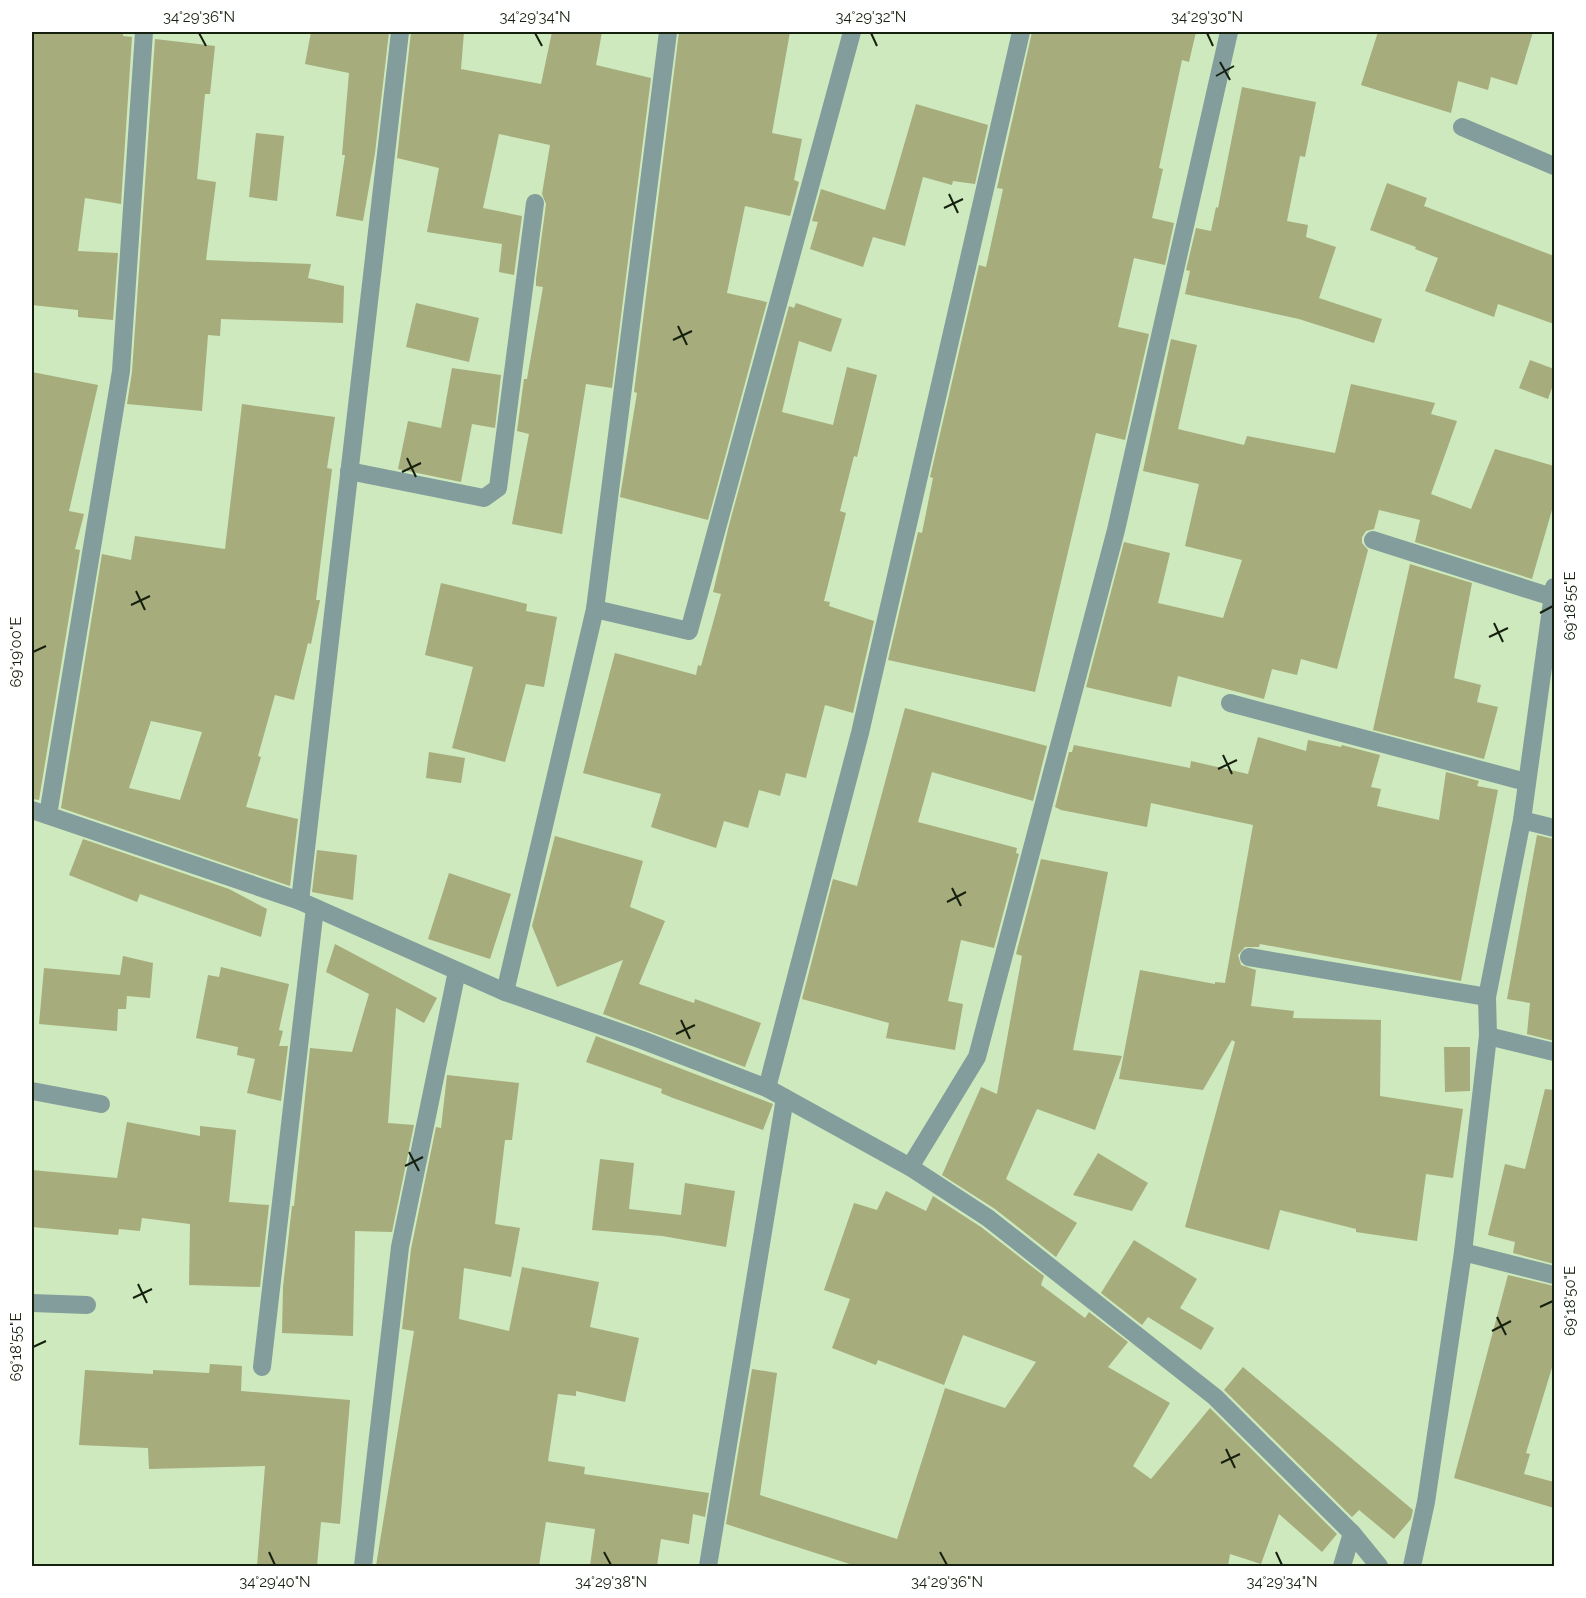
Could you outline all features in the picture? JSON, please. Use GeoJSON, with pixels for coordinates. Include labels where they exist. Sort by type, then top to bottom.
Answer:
{"type":"FeatureCollection","features":[{"type":"Feature","properties":{"kind":"street"},"geometry":{"type":"LineString","coordinates":[[144,32],[122,371],[40,813],[308,904],[505,992],[642,1040],[767,1088],[910,1167],[988,1218],[1215,1397],[1352,1533],[1379,1566]]}},
{"type":"Feature","properties":{"kind":"street"},"geometry":{"type":"LineString","coordinates":[[262,1367],[349,471],[400,32]]}},
{"type":"Feature","properties":{"kind":"street"},"geometry":{"type":"LineString","coordinates":[[505,992],[595,609],[668,32]]}},
{"type":"Feature","properties":{"kind":"street"},"geometry":{"type":"LineString","coordinates":[[595,609],[689,631],[852,32]]}},
{"type":"Feature","properties":{"kind":"street"},"geometry":{"type":"LineString","coordinates":[[767,1088],[860,733],[1021,32]]}},
{"type":"Feature","properties":{"kind":"street"},"geometry":{"type":"LineString","coordinates":[[910,1167],[977,1057],[1116,530],[1229,32]]}},
{"type":"Feature","properties":{"kind":"street"},"geometry":{"type":"LineString","coordinates":[[1462,127],[1554,166]]}},
{"type":"Feature","properties":{"kind":"street"},"geometry":{"type":"LineString","coordinates":[[349,471],[484,498],[498,488],[535,203]]}},
{"type":"Feature","properties":{"kind":"street"},"geometry":{"type":"LineString","coordinates":[[1373,540],[1553,592],[1522,819],[1487,997],[1488,1036],[1463,1252],[1426,1502],[1412,1566]]}},
{"type":"Feature","properties":{"kind":"street"},"geometry":{"type":"LineString","coordinates":[[1230,703],[1526,782]]}},
{"type":"Feature","properties":{"kind":"street"},"geometry":{"type":"LineString","coordinates":[[1522,819],[1554,828]]}},
{"type":"Feature","properties":{"kind":"street"},"geometry":{"type":"LineString","coordinates":[[1249,957],[1487,997]]}},
{"type":"Feature","properties":{"kind":"street"},"geometry":{"type":"LineString","coordinates":[[363,1566],[400,1246],[457,971]]}},
{"type":"Feature","properties":{"kind":"street"},"geometry":{"type":"LineString","coordinates":[[1488,1036],[1554,1052]]}},
{"type":"Feature","properties":{"kind":"street"},"geometry":{"type":"LineString","coordinates":[[32,1091],[101,1104]]}},
{"type":"Feature","properties":{"kind":"street"},"geometry":{"type":"LineString","coordinates":[[708,1566],[785,1098]]}},
{"type":"Feature","properties":{"kind":"street"},"geometry":{"type":"LineString","coordinates":[[1463,1252],[1554,1275]]}},
{"type":"Feature","properties":{"kind":"street"},"geometry":{"type":"LineString","coordinates":[[32,1303],[87,1305]]}},
{"type":"Feature","properties":{"kind":"street"},"geometry":{"type":"LineString","coordinates":[[1342,1566],[1352,1533]]}},
{"type":"Feature","properties":{"kind":"building"},"geometry":{"type":"Polygon","coordinates":[[[32,32],[123,32],[123,36],[132,37],[121,204],[85,198],[78,251],[118,253],[113,320],[78,317],[78,310],[32,305],[32,32]]]}},
{"type":"Feature","properties":{"kind":"building"},"geometry":{"type":"Polygon","coordinates":[[[311,32],[389,32],[375,153],[363,221],[336,216],[345,155],[342,155],[349,73],[305,64],[311,32]]]}},
{"type":"Feature","properties":{"kind":"building"},"geometry":{"type":"Polygon","coordinates":[[[411,32],[464,32],[461,69],[541,84],[552,32],[602,32],[596,65],[651,78],[612,388],[586,384],[562,534],[512,524],[529,434],[517,431],[524,379],[527,379],[543,287],[536,286],[536,279],[546,204],[542,194],[550,145],[499,134],[483,208],[522,216],[514,275],[499,272],[502,244],[427,232],[439,168],[397,158],[411,32]]]}},
{"type":"Feature","properties":{"kind":"building"},"geometry":{"type":"Polygon","coordinates":[[[679,32],[790,32],[772,133],[802,139],[794,180],[799,182],[790,216],[745,206],[727,293],[767,302],[708,520],[620,497],[637,393],[634,392],[679,32]]]}},
{"type":"Feature","properties":{"kind":"building"},"geometry":{"type":"Polygon","coordinates":[[[1032,32],[1196,32],[1189,62],[1182,60],[1159,168],[1163,169],[1152,218],[1174,223],[1165,265],[1134,258],[1118,327],[1149,334],[1125,440],[1096,433],[1035,692],[888,660],[918,532],[922,533],[933,478],[930,477],[979,265],[986,267],[1003,189],[997,188],[1032,32]]]}},
{"type":"Feature","properties":{"kind":"building"},"geometry":{"type":"Polygon","coordinates":[[[1378,32],[1533,32],[1517,85],[1491,77],[1488,90],[1458,81],[1451,113],[1361,85],[1378,32]]]}},
{"type":"Feature","properties":{"kind":"building"},"geometry":{"type":"Polygon","coordinates":[[[155,39],[215,46],[210,94],[205,94],[197,179],[216,182],[206,260],[311,264],[308,278],[344,286],[343,323],[221,319],[220,336],[208,335],[202,411],[127,404],[132,372],[155,39]]]}},
{"type":"Feature","properties":{"kind":"building"},"geometry":{"type":"Polygon","coordinates":[[[1242,87],[1316,102],[1305,157],[1300,156],[1287,221],[1308,225],[1306,237],[1336,247],[1319,298],[1382,319],[1374,343],[1299,319],[1185,294],[1190,271],[1186,270],[1196,228],[1211,231],[1216,207],[1218,208],[1242,87]]]}},
{"type":"Feature","properties":{"kind":"building"},"geometry":{"type":"Polygon","coordinates":[[[916,104],[988,125],[975,184],[953,181],[952,185],[923,177],[905,246],[873,237],[863,267],[810,249],[818,222],[812,221],[821,189],[885,210],[916,104]]]}},
{"type":"Feature","properties":{"kind":"building"},"geometry":{"type":"Polygon","coordinates":[[[256,133],[284,136],[277,201],[249,197],[256,133]]]}},
{"type":"Feature","properties":{"kind":"building"},"geometry":{"type":"Polygon","coordinates":[[[1387,183],[1427,198],[1424,206],[1554,256],[1554,324],[1498,304],[1494,317],[1425,291],[1438,258],[1370,230],[1387,183]]]}},
{"type":"Feature","properties":{"kind":"building"},"geometry":{"type":"Polygon","coordinates":[[[416,303],[479,318],[469,362],[406,347],[416,303]]]}},
{"type":"Feature","properties":{"kind":"building"},"geometry":{"type":"Polygon","coordinates":[[[796,303],[842,319],[831,352],[799,341],[782,412],[833,425],[847,367],[877,375],[857,457],[854,456],[840,511],[846,513],[824,601],[830,602],[829,606],[874,621],[853,713],[825,705],[806,778],[786,773],[780,796],[759,790],[748,828],[724,821],[716,848],[651,827],[661,794],[583,773],[615,653],[696,675],[698,665],[701,666],[721,594],[713,592],[729,525],[789,306],[794,308],[796,303]]]}},
{"type":"Feature","properties":{"kind":"building"},"geometry":{"type":"Polygon","coordinates":[[[1171,339],[1197,345],[1178,429],[1244,445],[1247,436],[1335,453],[1351,384],[1435,403],[1431,414],[1457,421],[1431,494],[1471,509],[1495,449],[1554,466],[1554,503],[1532,579],[1415,542],[1420,520],[1379,510],[1374,529],[1366,531],[1362,537],[1362,543],[1368,550],[1337,669],[1301,659],[1297,675],[1272,669],[1264,699],[1178,676],[1171,707],[1086,687],[1124,542],[1170,553],[1158,603],[1223,618],[1242,560],[1185,546],[1199,484],[1143,471],[1171,339]]]}},
{"type":"Feature","properties":{"kind":"building"},"geometry":{"type":"Polygon","coordinates":[[[1530,360],[1554,369],[1554,382],[1548,399],[1519,388],[1530,360]]]}},
{"type":"Feature","properties":{"kind":"building"},"geometry":{"type":"Polygon","coordinates":[[[452,368],[501,375],[495,428],[472,424],[461,482],[398,469],[408,421],[441,428],[452,368]]]}},
{"type":"Feature","properties":{"kind":"building"},"geometry":{"type":"Polygon","coordinates":[[[32,372],[98,385],[69,511],[84,514],[75,549],[80,550],[39,800],[32,799],[32,372]]]}},
{"type":"Feature","properties":{"kind":"building"},"geometry":{"type":"Polygon","coordinates":[[[242,404],[335,417],[327,468],[332,469],[316,600],[320,600],[311,644],[308,643],[294,700],[275,695],[258,756],[261,757],[246,807],[298,819],[290,886],[61,808],[102,554],[131,560],[135,536],[225,549],[242,404]],[[151,721],[129,788],[180,800],[202,732],[151,721]]]}},
{"type":"Feature","properties":{"kind":"building"},"geometry":{"type":"Polygon","coordinates":[[[1410,564],[1472,583],[1454,678],[1481,685],[1477,702],[1498,707],[1484,759],[1373,730],[1410,564]]]}},
{"type":"Feature","properties":{"kind":"building"},"geometry":{"type":"Polygon","coordinates":[[[441,583],[527,604],[526,611],[557,617],[544,687],[526,684],[505,762],[452,748],[473,667],[425,655],[441,583]]]}},
{"type":"Feature","properties":{"kind":"building"},"geometry":{"type":"Polygon","coordinates":[[[905,708],[1047,746],[1033,801],[932,772],[918,822],[1017,848],[1016,853],[1019,854],[994,948],[961,940],[948,1001],[963,1004],[955,1050],[886,1038],[889,1023],[802,999],[833,879],[857,886],[905,708]]]}},
{"type":"Feature","properties":{"kind":"building"},"geometry":{"type":"Polygon","coordinates":[[[1258,737],[1306,751],[1308,740],[1341,747],[1342,745],[1380,755],[1371,787],[1381,789],[1377,806],[1439,820],[1446,772],[1479,781],[1477,786],[1498,790],[1461,981],[1260,944],[1259,947],[1245,947],[1238,955],[1241,965],[1256,970],[1251,1006],[1294,1011],[1293,1018],[1381,1020],[1380,1096],[1463,1109],[1453,1178],[1426,1174],[1417,1241],[1356,1232],[1356,1229],[1280,1210],[1269,1250],[1185,1227],[1235,1042],[1232,1040],[1203,1090],[1119,1079],[1140,970],[1215,984],[1215,982],[1225,983],[1253,825],[1151,803],[1147,827],[1061,810],[1055,807],[1069,752],[1072,752],[1074,745],[1190,768],[1191,761],[1248,774],[1258,737]]]}},
{"type":"Feature","properties":{"kind":"building"},"geometry":{"type":"Polygon","coordinates":[[[429,752],[465,758],[461,783],[426,778],[429,752]]]}},
{"type":"Feature","properties":{"kind":"building"},"geometry":{"type":"Polygon","coordinates":[[[1537,835],[1554,839],[1554,1041],[1527,1034],[1530,1003],[1507,999],[1537,835]]]}},
{"type":"Feature","properties":{"kind":"building"},"geometry":{"type":"Polygon","coordinates":[[[555,836],[643,861],[630,907],[665,921],[639,984],[694,1003],[695,999],[761,1023],[745,1067],[603,1014],[623,960],[557,987],[532,926],[555,836]]]}},
{"type":"Feature","properties":{"kind":"building"},"geometry":{"type":"Polygon","coordinates":[[[83,839],[229,889],[267,909],[261,937],[140,894],[137,902],[69,875],[83,839]]]}},
{"type":"Feature","properties":{"kind":"building"},"geometry":{"type":"Polygon","coordinates":[[[317,850],[357,855],[353,900],[312,892],[317,850]]]}},
{"type":"Feature","properties":{"kind":"building"},"geometry":{"type":"Polygon","coordinates":[[[1041,859],[1108,872],[1073,1050],[1122,1056],[1095,1130],[1037,1109],[1006,1179],[1077,1223],[1056,1257],[995,1209],[942,1175],[981,1087],[997,1094],[1022,956],[1016,954],[1041,859]]]}},
{"type":"Feature","properties":{"kind":"building"},"geometry":{"type":"Polygon","coordinates":[[[449,873],[511,894],[490,959],[428,939],[449,873]]]}},
{"type":"Feature","properties":{"kind":"building"},"geometry":{"type":"Polygon","coordinates":[[[335,944],[437,998],[424,1023],[396,1008],[388,1123],[414,1125],[392,1232],[355,1231],[353,1336],[282,1333],[283,1287],[292,1206],[294,1206],[310,1048],[352,1052],[369,994],[326,972],[335,944]]]}},
{"type":"Feature","properties":{"kind":"building"},"geometry":{"type":"Polygon","coordinates":[[[123,956],[153,963],[150,998],[127,996],[126,1009],[118,1009],[117,1031],[39,1024],[44,968],[120,975],[123,956]]]}},
{"type":"Feature","properties":{"kind":"building"},"geometry":{"type":"Polygon","coordinates":[[[221,967],[289,984],[279,1030],[283,1031],[279,1046],[288,1046],[281,1101],[247,1093],[255,1059],[237,1055],[238,1047],[196,1038],[208,975],[219,977],[221,967]]]}},
{"type":"Feature","properties":{"kind":"building"},"geometry":{"type":"Polygon","coordinates":[[[596,1036],[773,1104],[763,1130],[673,1098],[661,1093],[662,1089],[586,1062],[596,1036]]]}},
{"type":"Feature","properties":{"kind":"building"},"geometry":{"type":"Polygon","coordinates":[[[1444,1047],[1470,1047],[1470,1091],[1445,1092],[1444,1047]]]}},
{"type":"Feature","properties":{"kind":"building"},"geometry":{"type":"Polygon","coordinates":[[[447,1075],[519,1083],[512,1140],[505,1140],[495,1224],[520,1228],[511,1277],[464,1268],[459,1319],[509,1331],[522,1267],[599,1282],[590,1327],[639,1338],[625,1402],[576,1391],[576,1396],[558,1394],[548,1461],[585,1467],[584,1474],[709,1493],[705,1517],[693,1514],[689,1544],[661,1539],[657,1566],[590,1566],[595,1529],[546,1522],[539,1566],[376,1566],[414,1331],[402,1329],[411,1249],[436,1127],[441,1128],[447,1075]]]}},
{"type":"Feature","properties":{"kind":"building"},"geometry":{"type":"Polygon","coordinates":[[[1545,1089],[1554,1090],[1554,1264],[1513,1253],[1515,1242],[1488,1235],[1505,1164],[1525,1169],[1545,1089]]]}},
{"type":"Feature","properties":{"kind":"building"},"geometry":{"type":"Polygon","coordinates":[[[127,1122],[200,1136],[200,1126],[236,1130],[229,1202],[269,1205],[260,1287],[189,1285],[190,1224],[142,1218],[140,1231],[119,1229],[118,1235],[32,1227],[32,1170],[117,1178],[127,1122]]]}},
{"type":"Feature","properties":{"kind":"building"},"geometry":{"type":"Polygon","coordinates":[[[1098,1153],[1148,1183],[1132,1211],[1073,1195],[1098,1153]]]}},
{"type":"Feature","properties":{"kind":"building"},"geometry":{"type":"Polygon","coordinates":[[[600,1159],[634,1163],[629,1209],[681,1215],[685,1183],[735,1191],[726,1247],[662,1236],[592,1230],[600,1159]]]}},
{"type":"Feature","properties":{"kind":"building"},"geometry":{"type":"Polygon","coordinates":[[[886,1191],[926,1211],[933,1196],[981,1227],[1044,1276],[1041,1285],[1085,1318],[1089,1312],[1128,1342],[1108,1367],[1170,1403],[1133,1466],[1151,1479],[1210,1408],[1337,1534],[1322,1552],[1279,1514],[1261,1564],[1230,1554],[1228,1566],[856,1566],[726,1524],[752,1369],[777,1373],[760,1495],[897,1539],[945,1388],[1005,1408],[1036,1362],[963,1335],[944,1385],[878,1360],[876,1365],[832,1348],[850,1299],[824,1290],[854,1203],[877,1210],[886,1191]]]}},
{"type":"Feature","properties":{"kind":"building"},"geometry":{"type":"Polygon","coordinates":[[[1134,1240],[1197,1279],[1180,1308],[1214,1328],[1201,1350],[1148,1317],[1142,1325],[1101,1293],[1134,1240]]]}},
{"type":"Feature","properties":{"kind":"building"},"geometry":{"type":"Polygon","coordinates":[[[1508,1275],[1554,1286],[1554,1361],[1526,1453],[1530,1454],[1524,1474],[1554,1482],[1554,1508],[1454,1478],[1508,1275]]]}},
{"type":"Feature","properties":{"kind":"building"},"geometry":{"type":"Polygon","coordinates":[[[210,1364],[242,1366],[241,1391],[350,1400],[340,1524],[321,1522],[317,1566],[257,1566],[265,1466],[149,1469],[148,1448],[79,1445],[85,1370],[153,1374],[153,1370],[209,1373],[210,1364]]]}},
{"type":"Feature","properties":{"kind":"building"},"geometry":{"type":"Polygon","coordinates":[[[1243,1367],[1413,1510],[1411,1519],[1394,1539],[1359,1510],[1352,1517],[1224,1390],[1243,1367]]]}}]}
